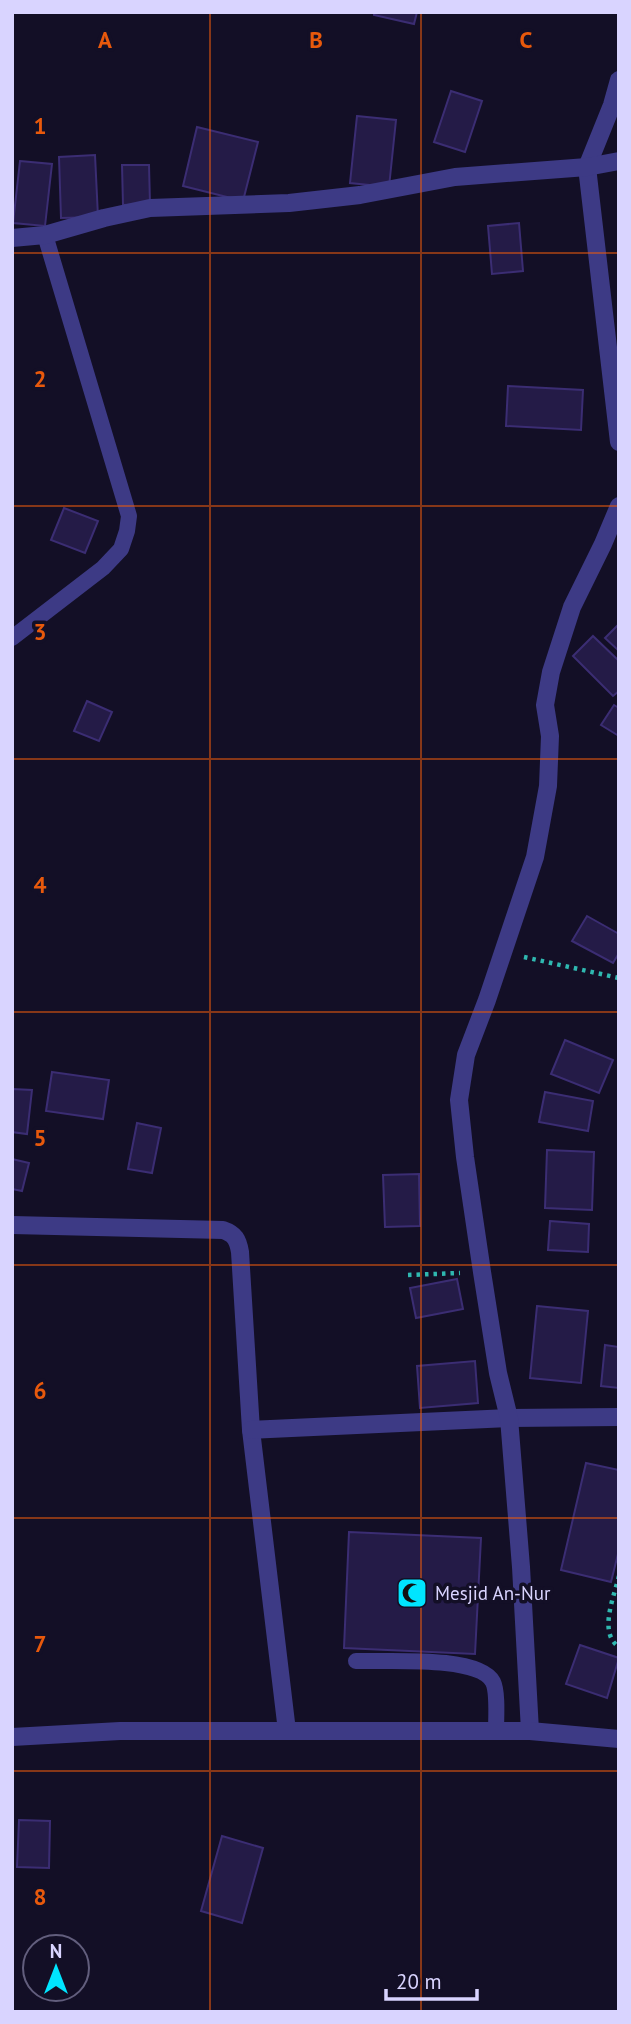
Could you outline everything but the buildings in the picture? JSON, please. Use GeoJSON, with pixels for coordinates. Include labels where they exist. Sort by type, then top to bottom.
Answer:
{"type":"FeatureCollection","features":[{"type":"Feature","properties":{"kind":"street"},"geometry":{"type":"LineString","coordinates":[[619,80],[587,167],[619,442]]}},
{"type":"Feature","properties":{"kind":"street"},"geometry":{"type":"LineString","coordinates":[[12,238],[45,235],[150,208],[289,203],[360,195],[455,177],[587,167],[619,161]]}},
{"type":"Feature","properties":{"kind":"street"},"geometry":{"type":"LineString","coordinates":[[530,1731],[509,1418],[498,1373],[482,1272],[465,1157],[460,1100],[466,1055],[535,857],[548,786],[550,736],[545,705],[551,672],[572,607],[619,506]]}},
{"type":"Feature","properties":{"kind":"street"},"geometry":{"type":"LineString","coordinates":[[12,1225],[211,1229],[232,1233],[238,1241],[251,1430],[287,1731]]}},
{"type":"Feature","properties":{"kind":"street"},"geometry":{"type":"LineString","coordinates":[[251,1430],[509,1418],[619,1417]]}},
{"type":"Feature","properties":{"kind":"street"},"geometry":{"type":"LineString","coordinates":[[12,1737],[120,1731],[530,1731],[619,1739]]}},
{"type":"Feature","properties":{"kind":"lane"},"geometry":{"type":"LineString","coordinates":[[12,638],[103,568],[121,549],[130,516],[45,235]]}},
{"type":"Feature","properties":{"kind":"lane"},"geometry":{"type":"LineString","coordinates":[[356,1661],[449,1662],[484,1671],[494,1684],[496,1732]]}},
{"type":"Feature","properties":{"kind":"path"},"geometry":{"type":"LineString","coordinates":[[503,952],[619,978]]}},
{"type":"Feature","properties":{"kind":"path"},"geometry":{"type":"LineString","coordinates":[[408,1275],[482,1272]]}},
{"type":"Feature","properties":{"kind":"path"},"geometry":{"type":"LineString","coordinates":[[619,1576],[607,1631],[611,1642],[619,1647]]}},
{"type":"Feature","properties":{"kind":"place","name":"Mesjid An-Nur"},"geometry":{"type":"Point","coordinates":[412,1593]}}]}
